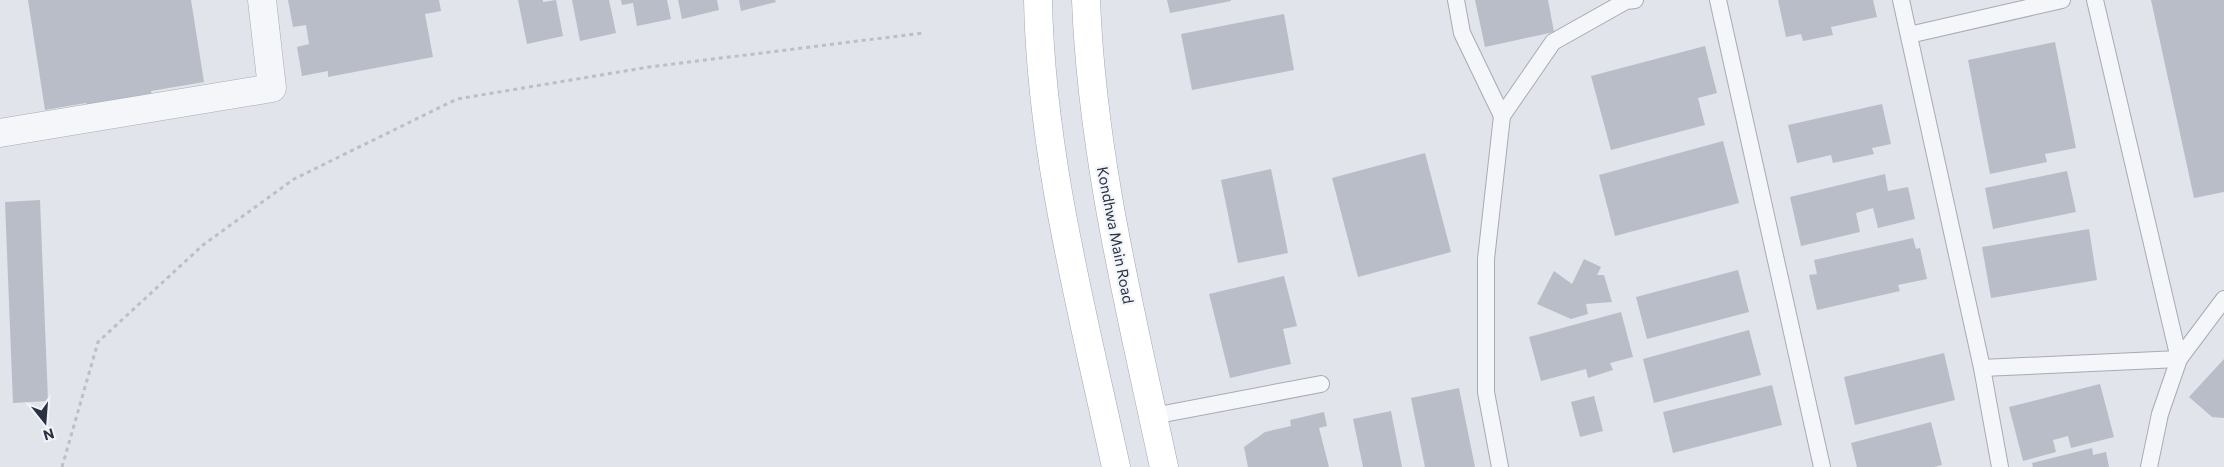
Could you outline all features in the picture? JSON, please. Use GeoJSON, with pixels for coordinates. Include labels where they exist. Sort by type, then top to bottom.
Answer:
{"type":"FeatureCollection","features":[{"type":"Feature","properties":{"kind":"main road"},"geometry":{"type":"LineString","coordinates":[[1038,0],[1041,51],[1057,180],[1116,467]]}},
{"type":"Feature","properties":{"kind":"main road","name":"Kondhwa Main Road"},"geometry":{"type":"LineString","coordinates":[[1086,0],[1087,39],[1103,173],[1164,467]]}},
{"type":"Feature","properties":{"kind":"street"},"geometry":{"type":"LineString","coordinates":[[0,133],[272,88],[262,0]]}},
{"type":"Feature","properties":{"kind":"lane"},"geometry":{"type":"LineString","coordinates":[[1456,0],[1462,33],[1502,116]]}},
{"type":"Feature","properties":{"kind":"lane"},"geometry":{"type":"LineString","coordinates":[[1500,467],[1486,392],[1486,259],[1502,116],[1553,42],[1626,2],[1635,0]]}},
{"type":"Feature","properties":{"kind":"lane"},"geometry":{"type":"LineString","coordinates":[[1718,0],[1822,467]]}},
{"type":"Feature","properties":{"kind":"lane"},"geometry":{"type":"LineString","coordinates":[[1902,0],[1982,368],[2000,467]]}},
{"type":"Feature","properties":{"kind":"lane"},"geometry":{"type":"LineString","coordinates":[[1909,35],[2062,0]]}},
{"type":"Feature","properties":{"kind":"lane"},"geometry":{"type":"LineString","coordinates":[[2095,0],[2179,359]]}},
{"type":"Feature","properties":{"kind":"lane"},"geometry":{"type":"LineString","coordinates":[[2149,467],[2160,414],[2179,359],[2224,299]]}},
{"type":"Feature","properties":{"kind":"lane"},"geometry":{"type":"LineString","coordinates":[[1982,368],[2179,359]]}},
{"type":"Feature","properties":{"kind":"lane"},"geometry":{"type":"LineString","coordinates":[[1153,416],[1321,384]]}},
{"type":"Feature","properties":{"kind":"path"},"geometry":{"type":"LineString","coordinates":[[62,467],[98,342],[203,245],[294,179],[457,99],[649,67],[923,33]]}},
{"type":"Feature","properties":{"kind":"building"},"geometry":{"type":"Polygon","coordinates":[[[28,0],[191,0],[204,82],[151,91],[153,101],[87,111],[86,103],[45,110],[28,0]]]}},
{"type":"Feature","properties":{"kind":"building"},"geometry":{"type":"Polygon","coordinates":[[[288,0],[439,0],[441,11],[425,14],[433,57],[328,77],[328,71],[302,76],[297,47],[309,44],[306,25],[293,27],[288,0]]]}},
{"type":"Feature","properties":{"kind":"building"},"geometry":{"type":"Polygon","coordinates":[[[518,0],[543,0],[543,2],[556,0],[563,36],[527,44],[518,0]]]}},
{"type":"Feature","properties":{"kind":"building"},"geometry":{"type":"Polygon","coordinates":[[[572,0],[609,0],[616,33],[580,41],[572,0]]]}},
{"type":"Feature","properties":{"kind":"building"},"geometry":{"type":"Polygon","coordinates":[[[621,0],[667,0],[671,19],[637,26],[633,3],[622,5],[621,0]]]}},
{"type":"Feature","properties":{"kind":"building"},"geometry":{"type":"Polygon","coordinates":[[[678,0],[717,0],[719,10],[682,19],[678,0]]]}},
{"type":"Feature","properties":{"kind":"building"},"geometry":{"type":"Polygon","coordinates":[[[739,0],[775,0],[776,2],[741,11],[739,0]]]}},
{"type":"Feature","properties":{"kind":"building"},"geometry":{"type":"Polygon","coordinates":[[[1167,0],[1231,0],[1231,1],[1170,13],[1167,0]]]}},
{"type":"Feature","properties":{"kind":"building"},"geometry":{"type":"Polygon","coordinates":[[[1475,0],[1548,0],[1554,32],[1485,47],[1475,0]]]}},
{"type":"Feature","properties":{"kind":"building"},"geometry":{"type":"Polygon","coordinates":[[[1778,0],[1873,0],[1877,17],[1831,27],[1833,35],[1803,41],[1801,34],[1786,37],[1778,0]]]}},
{"type":"Feature","properties":{"kind":"building"},"geometry":{"type":"Polygon","coordinates":[[[2151,0],[2224,0],[2224,192],[2194,198],[2151,0]]]}},
{"type":"Feature","properties":{"kind":"building"},"geometry":{"type":"Polygon","coordinates":[[[1284,14],[1294,70],[1192,90],[1181,34],[1284,14]]]}},
{"type":"Feature","properties":{"kind":"building"},"geometry":{"type":"Polygon","coordinates":[[[2055,42],[2076,148],[2045,154],[2047,162],[1990,174],[1968,60],[2055,42]]]}},
{"type":"Feature","properties":{"kind":"building"},"geometry":{"type":"Polygon","coordinates":[[[1705,46],[1717,93],[1698,98],[1705,125],[1611,150],[1591,76],[1705,46]]]}},
{"type":"Feature","properties":{"kind":"building"},"geometry":{"type":"Polygon","coordinates":[[[1882,104],[1891,144],[1872,148],[1874,154],[1833,163],[1831,155],[1797,163],[1788,125],[1882,104]]]}},
{"type":"Feature","properties":{"kind":"building"},"geometry":{"type":"Polygon","coordinates":[[[1723,141],[1739,203],[1615,236],[1599,175],[1723,141]]]}},
{"type":"Feature","properties":{"kind":"building"},"geometry":{"type":"Polygon","coordinates":[[[1425,153],[1451,252],[1358,277],[1332,178],[1425,153]]]}},
{"type":"Feature","properties":{"kind":"building"},"geometry":{"type":"Polygon","coordinates":[[[1271,169],[1288,253],[1238,263],[1221,180],[1271,169]]]}},
{"type":"Feature","properties":{"kind":"building"},"geometry":{"type":"Polygon","coordinates":[[[2067,171],[2076,212],[1993,229],[1985,188],[2067,171]]]}},
{"type":"Feature","properties":{"kind":"building"},"geometry":{"type":"Polygon","coordinates":[[[1885,174],[1888,191],[1908,187],[1915,219],[1878,228],[1873,208],[1856,213],[1860,232],[1801,246],[1790,197],[1885,174]]]}},
{"type":"Feature","properties":{"kind":"building"},"geometry":{"type":"Polygon","coordinates":[[[40,200],[48,401],[13,403],[5,202],[40,200]]]}},
{"type":"Feature","properties":{"kind":"building"},"geometry":{"type":"Polygon","coordinates":[[[2089,229],[2097,280],[1991,298],[1982,247],[2089,229]]]}},
{"type":"Feature","properties":{"kind":"building"},"geometry":{"type":"Polygon","coordinates":[[[1913,238],[1916,249],[1920,248],[1927,279],[1898,285],[1900,291],[1817,310],[1809,275],[1817,274],[1814,260],[1913,238]]]}},
{"type":"Feature","properties":{"kind":"building"},"geometry":{"type":"Polygon","coordinates":[[[1584,259],[1601,267],[1597,275],[1604,275],[1612,302],[1586,304],[1588,314],[1571,319],[1537,304],[1554,271],[1572,284],[1584,259]]]}},
{"type":"Feature","properties":{"kind":"building"},"geometry":{"type":"Polygon","coordinates":[[[1738,270],[1749,312],[1647,339],[1636,297],[1738,270]]]}},
{"type":"Feature","properties":{"kind":"building"},"geometry":{"type":"Polygon","coordinates":[[[1284,276],[1297,326],[1283,329],[1291,364],[1230,378],[1209,294],[1284,276]]]}},
{"type":"Feature","properties":{"kind":"building"},"geometry":{"type":"Polygon","coordinates":[[[1621,312],[1633,357],[1610,363],[1613,370],[1588,378],[1586,369],[1541,381],[1529,337],[1621,312]]]}},
{"type":"Feature","properties":{"kind":"building"},"geometry":{"type":"Polygon","coordinates":[[[1749,330],[1761,375],[1654,403],[1643,359],[1749,330]]]}},
{"type":"Feature","properties":{"kind":"building"},"geometry":{"type":"Polygon","coordinates":[[[1944,353],[1955,400],[1855,425],[1844,377],[1944,353]]]}},
{"type":"Feature","properties":{"kind":"building"},"geometry":{"type":"Polygon","coordinates":[[[2224,359],[2224,418],[2212,417],[2189,397],[2224,359]]]}},
{"type":"Feature","properties":{"kind":"building"},"geometry":{"type":"Polygon","coordinates":[[[2100,384],[2114,437],[2071,448],[2068,436],[2053,440],[2056,452],[2023,461],[2009,407],[2100,384]]]}},
{"type":"Feature","properties":{"kind":"building"},"geometry":{"type":"Polygon","coordinates":[[[1772,385],[1782,425],[1673,453],[1663,412],[1772,385]]]}},
{"type":"Feature","properties":{"kind":"building"},"geometry":{"type":"Polygon","coordinates":[[[1459,388],[1475,467],[1425,467],[1411,398],[1459,388]]]}},
{"type":"Feature","properties":{"kind":"building"},"geometry":{"type":"Polygon","coordinates":[[[1594,396],[1603,431],[1580,437],[1571,402],[1594,396]]]}},
{"type":"Feature","properties":{"kind":"building"},"geometry":{"type":"Polygon","coordinates":[[[1391,411],[1402,467],[1363,467],[1353,419],[1391,411]]]}},
{"type":"Feature","properties":{"kind":"building"},"geometry":{"type":"Polygon","coordinates":[[[1324,412],[1327,426],[1319,428],[1329,467],[1248,467],[1244,447],[1265,432],[1291,426],[1290,420],[1324,412]]]}},
{"type":"Feature","properties":{"kind":"building"},"geometry":{"type":"Polygon","coordinates":[[[1931,422],[1942,465],[1934,467],[1857,467],[1851,443],[1931,422]]]}},
{"type":"Feature","properties":{"kind":"building"},"geometry":{"type":"Polygon","coordinates":[[[2092,448],[2093,455],[2106,452],[2109,467],[2033,467],[2032,463],[2092,448]]]}}]}
